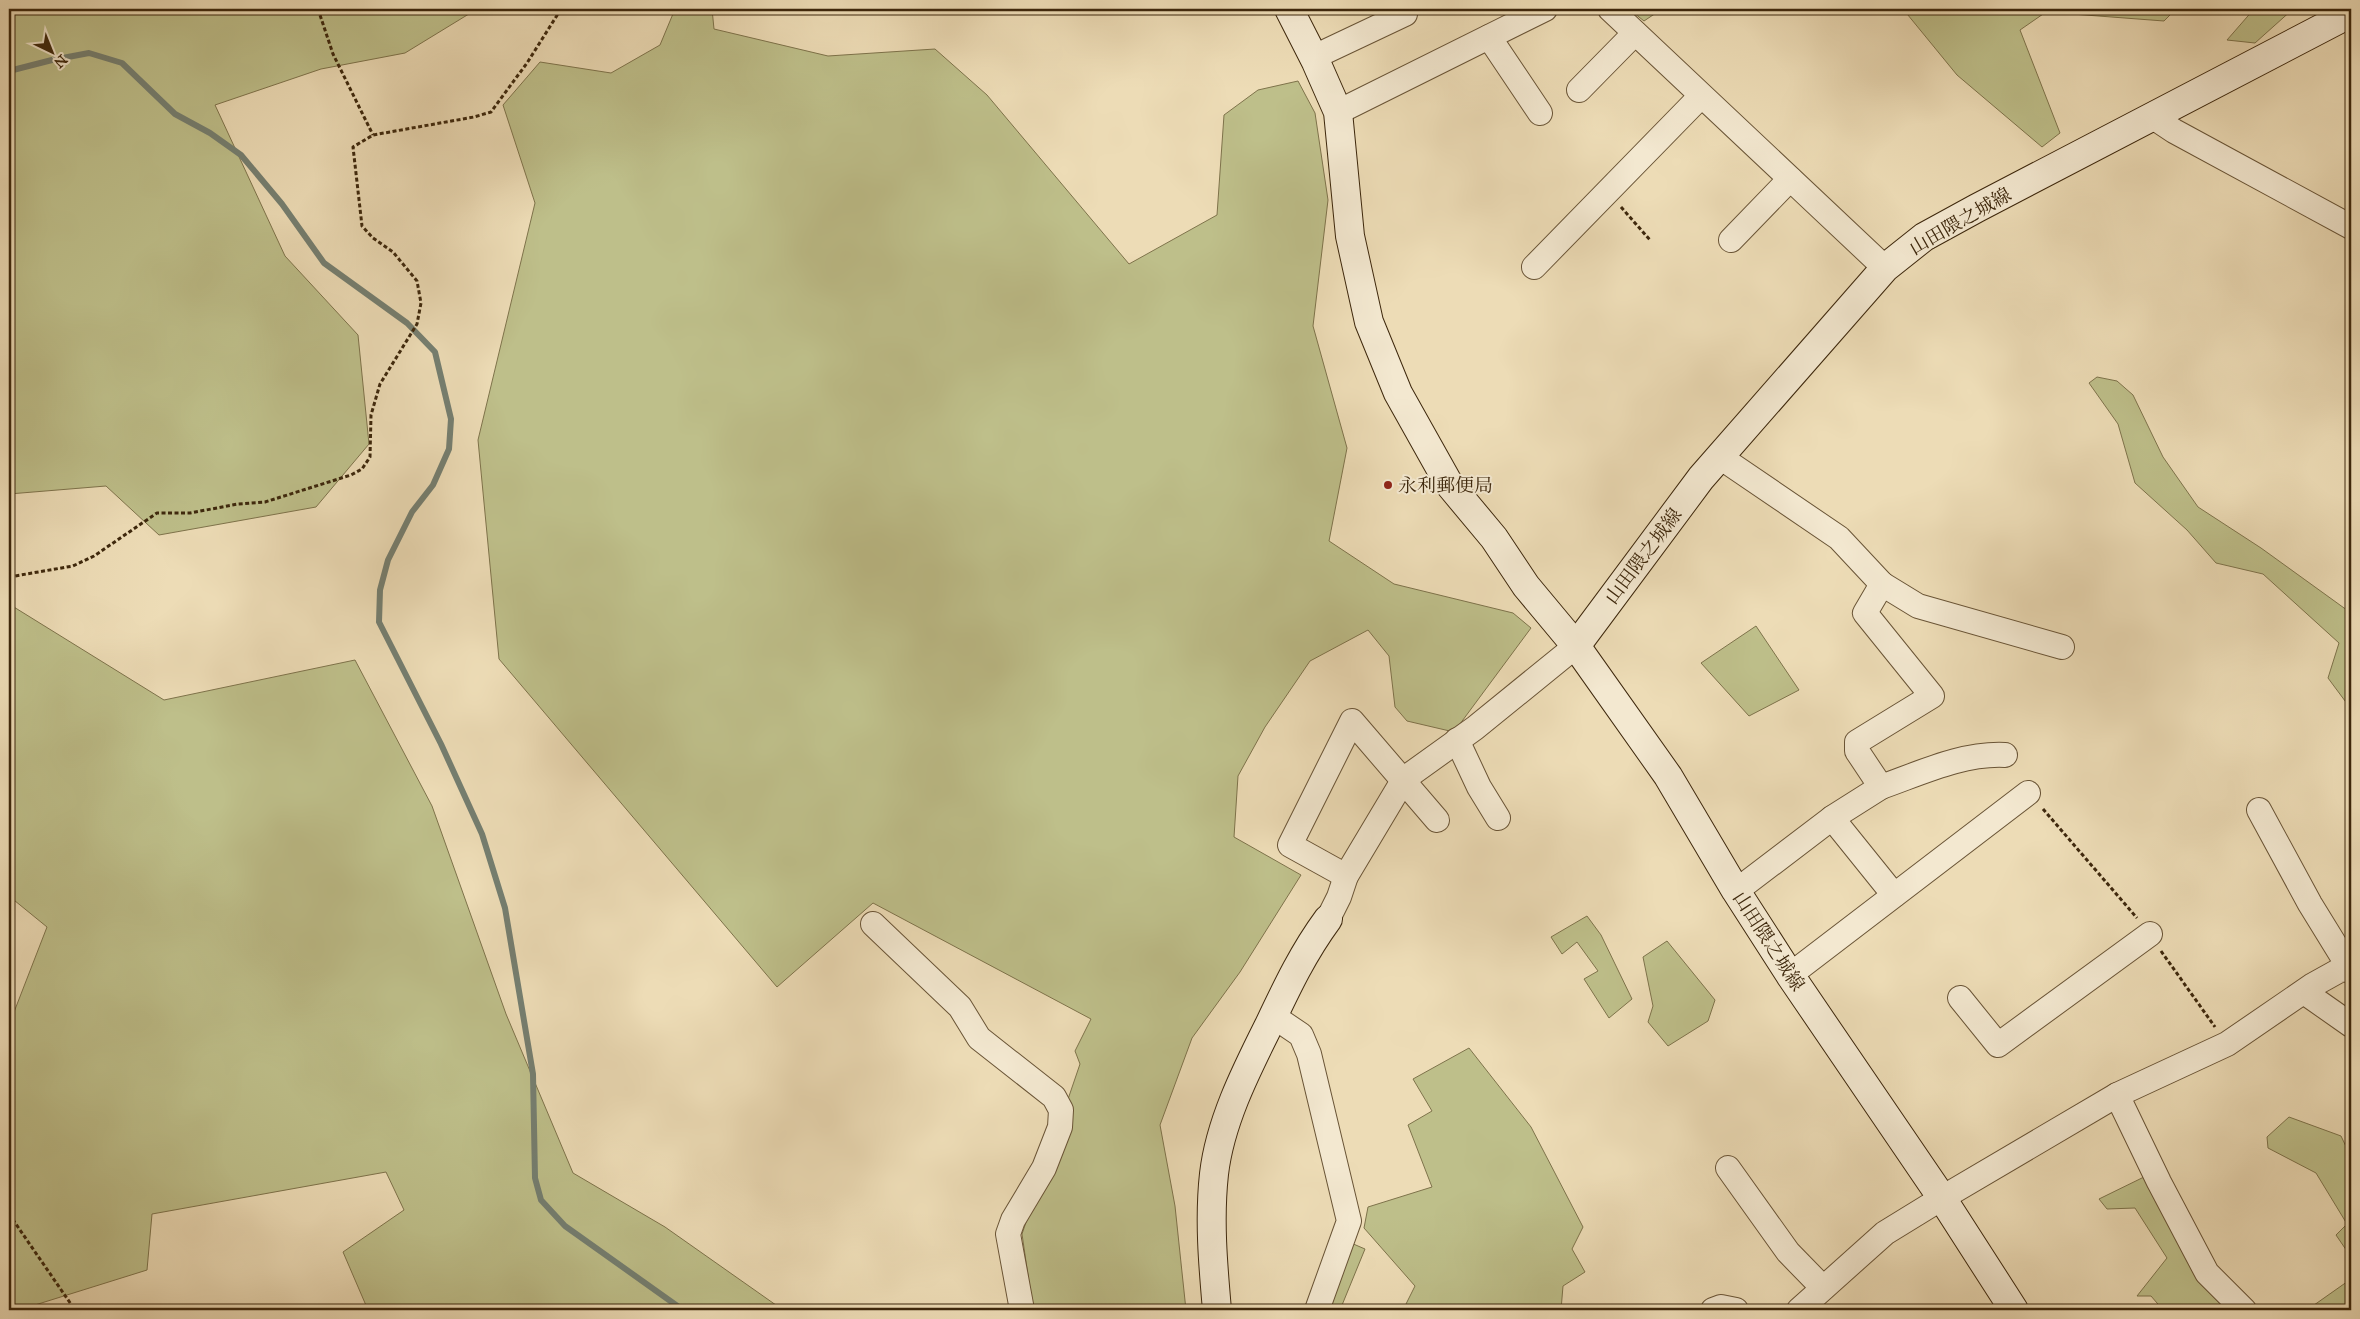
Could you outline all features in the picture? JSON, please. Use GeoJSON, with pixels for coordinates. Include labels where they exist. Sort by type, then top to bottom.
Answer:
{"type":"FeatureCollection","features":[{"type":"Feature","properties":{"kind":"main road"},"geometry":{"type":"LineString","coordinates":[[1288,9],[1314,57],[1338,112],[1350,236],[1369,322],[1398,393],[1449,484],[1494,538],[1526,586],[1576,646]]}},
{"type":"Feature","properties":{"kind":"main road","name":"山田隈之城線"},"geometry":{"type":"LineString","coordinates":[[2014,1310],[1942,1198],[1790,975],[1736,891],[1668,776],[1576,646],[1701,478],[1885,268],[1924,237],[2351,13]]}},
{"type":"Feature","properties":{"kind":"main road"},"geometry":{"type":"LineString","coordinates":[[1217,1310],[1211,1234],[1214,1173],[1228,1117],[1273,1016],[1308,946],[1328,919]]}},
{"type":"Feature","properties":{"kind":"street"},"geometry":{"type":"LineString","coordinates":[[1338,112],[1545,9]]}},
{"type":"Feature","properties":{"kind":"street"},"geometry":{"type":"LineString","coordinates":[[1610,9],[1885,268]]}},
{"type":"Feature","properties":{"kind":"street"},"geometry":{"type":"LineString","coordinates":[[1314,57],[1405,14]]}},
{"type":"Feature","properties":{"kind":"street"},"geometry":{"type":"LineString","coordinates":[[1578,90],[1635,33]]}},
{"type":"Feature","properties":{"kind":"street"},"geometry":{"type":"LineString","coordinates":[[1489,37],[1540,113]]}},
{"type":"Feature","properties":{"kind":"street"},"geometry":{"type":"LineString","coordinates":[[1534,267],[1701,96]]}},
{"type":"Feature","properties":{"kind":"street"},"geometry":{"type":"LineString","coordinates":[[2153,117],[2174,131],[2351,227]]}},
{"type":"Feature","properties":{"kind":"street"},"geometry":{"type":"LineString","coordinates":[[1731,240],[1790,179]]}},
{"type":"Feature","properties":{"kind":"street"},"geometry":{"type":"LineString","coordinates":[[1720,457],[1839,538],[1882,584],[1918,606],[2062,647]]}},
{"type":"Feature","properties":{"kind":"street"},"geometry":{"type":"LineString","coordinates":[[1881,787],[1857,751],[1857,742],[1932,696],[1865,613],[1882,584]]}},
{"type":"Feature","properties":{"kind":"street"},"geometry":{"type":"LineString","coordinates":[[1328,919],[1339,897],[1346,876],[1404,779],[1457,740],[1576,646]]}},
{"type":"Feature","properties":{"kind":"street"},"geometry":{"type":"LineString","coordinates":[[1346,876],[1290,845],[1352,721],[1404,779],[1437,820]]}},
{"type":"Feature","properties":{"kind":"street"},"geometry":{"type":"LineString","coordinates":[[1457,740],[1479,787],[1498,818]]}},
{"type":"Feature","properties":{"kind":"street"},"geometry":{"type":"LineString","coordinates":[[1736,891],[1832,818],[1881,787],[1954,761],[1986,754],[2006,755]]}},
{"type":"Feature","properties":{"kind":"street"},"geometry":{"type":"LineString","coordinates":[[1790,975],[2028,793]]}},
{"type":"Feature","properties":{"kind":"street"},"geometry":{"type":"LineString","coordinates":[[1799,1310],[1885,1233],[2117,1095],[2228,1044],[2304,992],[2340,970],[2350,969],[2310,904],[2259,810]]}},
{"type":"Feature","properties":{"kind":"street"},"geometry":{"type":"LineString","coordinates":[[1832,818],[1894,895]]}},
{"type":"Feature","properties":{"kind":"street"},"geometry":{"type":"LineString","coordinates":[[873,924],[960,1006],[979,1038],[1054,1097],[1061,1110],[1060,1127],[1044,1168],[1008,1234],[1022,1310]]}},
{"type":"Feature","properties":{"kind":"street"},"geometry":{"type":"LineString","coordinates":[[1960,998],[1998,1045],[2150,934]]}},
{"type":"Feature","properties":{"kind":"street"},"geometry":{"type":"LineString","coordinates":[[2304,992],[2351,1025]]}},
{"type":"Feature","properties":{"kind":"street"},"geometry":{"type":"LineString","coordinates":[[1273,1016],[1301,1035],[1309,1054],[1349,1221],[1317,1310]]}},
{"type":"Feature","properties":{"kind":"street"},"geometry":{"type":"LineString","coordinates":[[2117,1095],[2159,1182],[2207,1273],[2244,1310]]}},
{"type":"Feature","properties":{"kind":"street"},"geometry":{"type":"LineString","coordinates":[[1728,1168],[1788,1252],[1823,1288]]}},
{"type":"Feature","properties":{"kind":"street"},"geometry":{"type":"LineString","coordinates":[[1713,1310],[1721,1307],[1736,1310]]}},
{"type":"Feature","properties":{"kind":"path"},"geometry":{"type":"LineString","coordinates":[[318,9],[333,54],[373,135]]}},
{"type":"Feature","properties":{"kind":"path"},"geometry":{"type":"LineString","coordinates":[[9,577],[73,566],[94,556],[157,513],[190,513],[238,504],[265,502],[351,475],[362,469],[370,457],[371,415],[380,384],[417,324],[421,304],[417,281],[392,252],[373,238],[362,226],[353,147],[373,135],[474,117],[491,112],[527,63],[561,9]]}},
{"type":"Feature","properties":{"kind":"path"},"geometry":{"type":"LineString","coordinates":[[1611,190],[1622,208],[1650,240]]}},
{"type":"Feature","properties":{"kind":"path"},"geometry":{"type":"LineString","coordinates":[[2028,793],[2150,934],[2228,1044]]}},
{"type":"Feature","properties":{"kind":"path"},"geometry":{"type":"LineString","coordinates":[[9,1214],[75,1310]]}},
{"type":"Feature","properties":{"kind":"green space"},"geometry":{"type":"Polygon","coordinates":[[[9,9],[477,9],[405,53],[321,69],[215,105],[285,256],[358,335],[369,444],[316,507],[159,535],[106,486],[9,494],[9,9]]]}},
{"type":"Feature","properties":{"kind":"green space"},"geometry":{"type":"Polygon","coordinates":[[[675,9],[712,9],[714,29],[828,56],[935,49],[987,95],[1129,264],[1217,215],[1224,115],[1258,90],[1298,81],[1315,113],[1328,200],[1313,326],[1347,448],[1329,541],[1394,584],[1513,613],[1531,628],[1454,732],[1407,721],[1395,707],[1389,656],[1368,630],[1310,661],[1265,727],[1238,776],[1234,837],[1301,875],[1240,972],[1192,1038],[1160,1125],[1175,1206],[1186,1310],[1033,1310],[1022,1234],[1080,1064],[1075,1051],[1091,1019],[873,903],[777,987],[499,659],[478,440],[535,203],[503,105],[540,62],[611,73],[660,45],[675,9]]]}},
{"type":"Feature","properties":{"kind":"green space"},"geometry":{"type":"Polygon","coordinates":[[[1629,9],[1662,9],[1644,21],[1629,9]]]}},
{"type":"Feature","properties":{"kind":"green space"},"geometry":{"type":"Polygon","coordinates":[[[1903,9],[2176,9],[2164,21],[2046,12],[2020,30],[2060,133],[2042,147],[1957,75],[1903,9]]]}},
{"type":"Feature","properties":{"kind":"green space"},"geometry":{"type":"Polygon","coordinates":[[[2254,9],[2293,9],[2255,43],[2227,40],[2254,9]]]}},
{"type":"Feature","properties":{"kind":"green space"},"geometry":{"type":"Polygon","coordinates":[[[2097,377],[2117,381],[2133,395],[2163,457],[2198,507],[2261,548],[2351,613],[2351,667],[2347,674],[2351,676],[2351,709],[2328,678],[2339,643],[2263,574],[2216,563],[2187,530],[2135,483],[2118,424],[2089,383],[2097,377]]]}},
{"type":"Feature","properties":{"kind":"green space"},"geometry":{"type":"Polygon","coordinates":[[[9,604],[164,700],[355,660],[432,806],[506,1014],[573,1173],[665,1227],[783,1310],[368,1310],[343,1252],[404,1210],[386,1172],[152,1214],[147,1270],[19,1310],[9,1310],[9,1025],[47,927],[9,896],[9,604]]]}},
{"type":"Feature","properties":{"kind":"green space"},"geometry":{"type":"Polygon","coordinates":[[[1756,626],[1799,690],[1749,716],[1701,663],[1756,626]]]}},
{"type":"Feature","properties":{"kind":"green space"},"geometry":{"type":"Polygon","coordinates":[[[1587,916],[1601,935],[1632,999],[1609,1018],[1584,979],[1598,971],[1577,942],[1562,954],[1551,937],[1587,916]]]}},
{"type":"Feature","properties":{"kind":"green space"},"geometry":{"type":"Polygon","coordinates":[[[1667,941],[1715,1000],[1708,1021],[1668,1046],[1648,1022],[1653,1006],[1643,957],[1667,941]]]}},
{"type":"Feature","properties":{"kind":"green space"},"geometry":{"type":"Polygon","coordinates":[[[1469,1048],[1531,1127],[1583,1227],[1572,1249],[1585,1272],[1563,1286],[1561,1310],[1403,1310],[1415,1286],[1364,1228],[1368,1207],[1432,1187],[1408,1125],[1432,1111],[1413,1079],[1469,1048]]]}},
{"type":"Feature","properties":{"kind":"green space"},"geometry":{"type":"Polygon","coordinates":[[[2289,1117],[2341,1136],[2351,1157],[2351,1257],[2336,1235],[2347,1224],[2316,1173],[2268,1148],[2267,1137],[2289,1117]]]}},
{"type":"Feature","properties":{"kind":"green space"},"geometry":{"type":"Polygon","coordinates":[[[2146,1176],[2233,1310],[2163,1310],[2151,1296],[2137,1296],[2167,1258],[2135,1208],[2107,1209],[2099,1199],[2146,1176]]]}},
{"type":"Feature","properties":{"kind":"green space"},"geometry":{"type":"Polygon","coordinates":[[[1351,1243],[1365,1249],[1340,1310],[1326,1310],[1351,1243]]]}},
{"type":"Feature","properties":{"kind":"green space"},"geometry":{"type":"Polygon","coordinates":[[[2351,1279],[2351,1310],[2307,1310],[2351,1279]]]}},
{"type":"Feature","properties":{"kind":"waterway"},"geometry":{"type":"LineString","coordinates":[[9,71],[89,53],[122,63],[175,114],[210,133],[241,155],[282,204],[324,263],[407,323],[435,352],[451,419],[449,449],[433,485],[412,512],[388,560],[380,590],[379,622],[441,744],[482,834],[505,908],[533,1074],[535,1178],[541,1200],[565,1226],[683,1310]]}},
{"type":"Feature","properties":{"kind":"place","name":"永利郵便局"},"geometry":{"type":"Point","coordinates":[1388,485]}}]}
